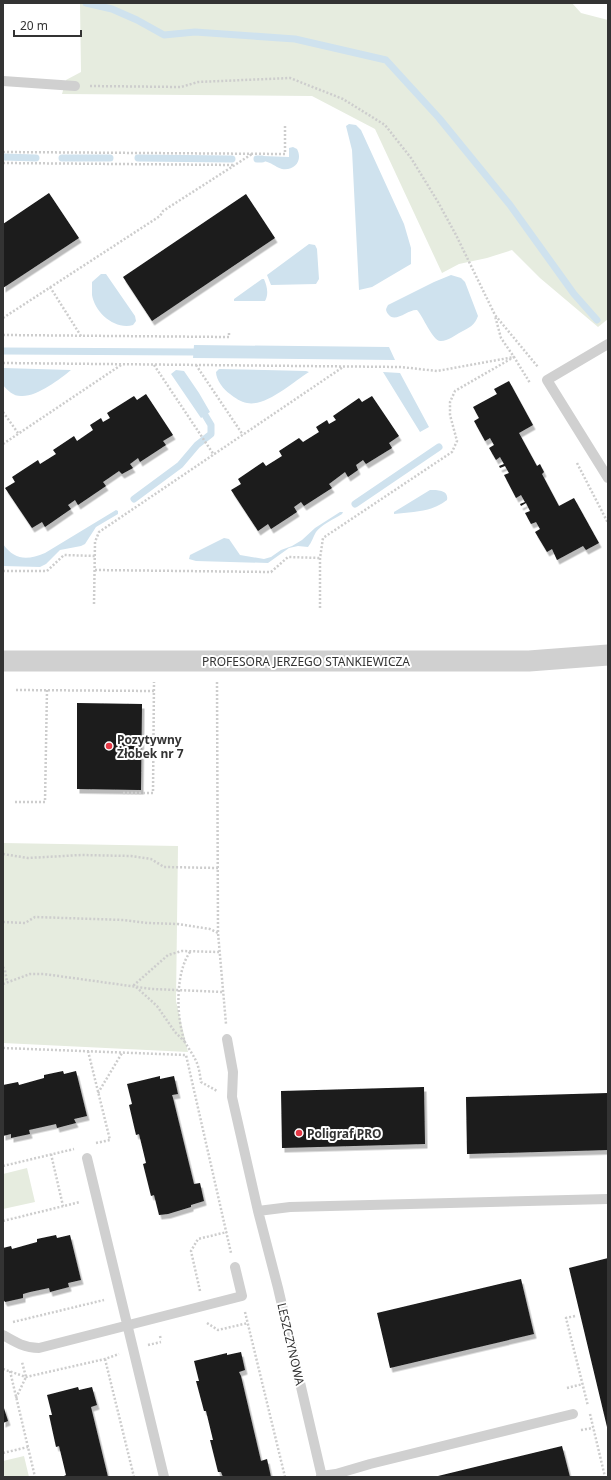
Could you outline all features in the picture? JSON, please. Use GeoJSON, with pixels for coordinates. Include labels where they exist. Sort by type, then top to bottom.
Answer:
{"type":"FeatureCollection","features":[{"type":"Feature","properties":{"kind":"street","name":"PROFESORA JERZEGO STANKIEWICZA"},"geometry":{"type":"LineString","coordinates":[[3,661],[529,662],[608,656]]}},
{"type":"Feature","properties":{"kind":"lane"},"geometry":{"type":"LineString","coordinates":[[3,81],[76,86]]}},
{"type":"Feature","properties":{"kind":"lane"},"geometry":{"type":"LineString","coordinates":[[608,344],[547,380],[608,478]]}},
{"type":"Feature","properties":{"kind":"lane","name":"LESZCZYNOWA"},"geometry":{"type":"LineString","coordinates":[[227,1039],[233,1072],[232,1097],[322,1476]]}},
{"type":"Feature","properties":{"kind":"lane"},"geometry":{"type":"LineString","coordinates":[[87,1158],[164,1477]]}},
{"type":"Feature","properties":{"kind":"lane"},"geometry":{"type":"LineString","coordinates":[[258,1211],[298,1207],[608,1199]]}},
{"type":"Feature","properties":{"kind":"lane"},"geometry":{"type":"LineString","coordinates":[[3,1335],[30,1348],[39,1348],[242,1296],[235,1267]]}},
{"type":"Feature","properties":{"kind":"lane"},"geometry":{"type":"LineString","coordinates":[[322,1476],[336,1474],[370,1464],[573,1414]]}},
{"type":"Feature","properties":{"kind":"path"},"geometry":{"type":"LineString","coordinates":[[76,86],[181,87],[198,82],[290,78],[343,99],[385,125],[411,158],[456,235],[495,315],[502,338],[534,390]]}},
{"type":"Feature","properties":{"kind":"path"},"geometry":{"type":"LineString","coordinates":[[3,152],[284,154],[285,125]]}},
{"type":"Feature","properties":{"kind":"path"},"geometry":{"type":"LineString","coordinates":[[3,318],[160,216],[163,211],[252,154]]}},
{"type":"Feature","properties":{"kind":"path"},"geometry":{"type":"LineString","coordinates":[[3,164],[236,165]]}},
{"type":"Feature","properties":{"kind":"path"},"geometry":{"type":"LineString","coordinates":[[50,288],[81,336]]}},
{"type":"Feature","properties":{"kind":"path"},"geometry":{"type":"LineString","coordinates":[[495,315],[526,351],[547,380]]}},
{"type":"Feature","properties":{"kind":"path"},"geometry":{"type":"LineString","coordinates":[[3,335],[229,337],[229,331]]}},
{"type":"Feature","properties":{"kind":"path"},"geometry":{"type":"LineString","coordinates":[[3,363],[401,367],[437,372],[514,357]]}},
{"type":"Feature","properties":{"kind":"path"},"geometry":{"type":"LineString","coordinates":[[320,608],[320,558],[323,538],[452,452],[457,441],[450,415],[450,402],[455,391],[514,357]]}},
{"type":"Feature","properties":{"kind":"path"},"geometry":{"type":"LineString","coordinates":[[3,444],[122,364]]}},
{"type":"Feature","properties":{"kind":"path"},"geometry":{"type":"LineString","coordinates":[[154,364],[214,455]]}},
{"type":"Feature","properties":{"kind":"path"},"geometry":{"type":"LineString","coordinates":[[196,365],[243,435]]}},
{"type":"Feature","properties":{"kind":"path"},"geometry":{"type":"LineString","coordinates":[[94,604],[95,542],[99,532],[344,366]]}},
{"type":"Feature","properties":{"kind":"path"},"geometry":{"type":"LineString","coordinates":[[3,412],[18,433]]}},
{"type":"Feature","properties":{"kind":"path"},"geometry":{"type":"LineString","coordinates":[[576,462],[608,524]]}},
{"type":"Feature","properties":{"kind":"path"},"geometry":{"type":"LineString","coordinates":[[3,571],[47,571],[64,555],[95,556]]}},
{"type":"Feature","properties":{"kind":"path"},"geometry":{"type":"LineString","coordinates":[[95,570],[271,572],[288,557],[320,558]]}},
{"type":"Feature","properties":{"kind":"path"},"geometry":{"type":"LineString","coordinates":[[217,661],[218,933],[227,1039]]}},
{"type":"Feature","properties":{"kind":"path"},"geometry":{"type":"LineString","coordinates":[[124,793],[153,793],[154,685]]}},
{"type":"Feature","properties":{"kind":"path"},"geometry":{"type":"LineString","coordinates":[[16,690],[154,691]]}},
{"type":"Feature","properties":{"kind":"path"},"geometry":{"type":"LineString","coordinates":[[15,802],[45,802],[47,690]]}},
{"type":"Feature","properties":{"kind":"path"},"geometry":{"type":"LineString","coordinates":[[3,854],[28,858],[80,855],[131,856],[151,859],[164,867],[218,868]]}},
{"type":"Feature","properties":{"kind":"path"},"geometry":{"type":"LineString","coordinates":[[3,922],[25,923],[35,917],[124,920],[148,924],[178,924],[210,929],[218,933]]}},
{"type":"Feature","properties":{"kind":"path"},"geometry":{"type":"LineString","coordinates":[[134,986],[168,955],[182,951],[219,952]]}},
{"type":"Feature","properties":{"kind":"path"},"geometry":{"type":"LineString","coordinates":[[190,952],[185,960],[178,990],[181,1027],[185,1042],[196,1062],[201,1082],[212,1089],[232,1097]]}},
{"type":"Feature","properties":{"kind":"path"},"geometry":{"type":"LineString","coordinates":[[3,967],[6,970],[7,982]]}},
{"type":"Feature","properties":{"kind":"path"},"geometry":{"type":"LineString","coordinates":[[3,984],[30,974],[44,974],[152,989],[223,992]]}},
{"type":"Feature","properties":{"kind":"path"},"geometry":{"type":"LineString","coordinates":[[134,986],[157,1006],[175,1032],[185,1042]]}},
{"type":"Feature","properties":{"kind":"path"},"geometry":{"type":"LineString","coordinates":[[3,1048],[186,1055],[235,1267]]}},
{"type":"Feature","properties":{"kind":"path"},"geometry":{"type":"LineString","coordinates":[[88,1051],[110,1140],[95,1144]]}},
{"type":"Feature","properties":{"kind":"path"},"geometry":{"type":"LineString","coordinates":[[98,1093],[123,1052]]}},
{"type":"Feature","properties":{"kind":"path"},"geometry":{"type":"LineString","coordinates":[[3,1166],[80,1147]]}},
{"type":"Feature","properties":{"kind":"path"},"geometry":{"type":"LineString","coordinates":[[51,1154],[63,1206]]}},
{"type":"Feature","properties":{"kind":"path"},"geometry":{"type":"LineString","coordinates":[[3,1221],[80,1202]]}},
{"type":"Feature","properties":{"kind":"path"},"geometry":{"type":"LineString","coordinates":[[201,1295],[191,1251],[198,1239],[227,1232]]}},
{"type":"Feature","properties":{"kind":"path"},"geometry":{"type":"LineString","coordinates":[[14,1322],[104,1300]]}},
{"type":"Feature","properties":{"kind":"path"},"geometry":{"type":"LineString","coordinates":[[575,1316],[566,1318],[605,1477]]}},
{"type":"Feature","properties":{"kind":"path"},"geometry":{"type":"LineString","coordinates":[[202,1324],[208,1323],[218,1330],[248,1323]]}},
{"type":"Feature","properties":{"kind":"path"},"geometry":{"type":"LineString","coordinates":[[249,1329],[285,1477]]}},
{"type":"Feature","properties":{"kind":"path"},"geometry":{"type":"LineString","coordinates":[[160,1336],[161,1340]]}},
{"type":"Feature","properties":{"kind":"path"},"geometry":{"type":"LineString","coordinates":[[3,1369],[26,1377],[105,1359],[134,1477]]}},
{"type":"Feature","properties":{"kind":"path"},"geometry":{"type":"LineString","coordinates":[[10,1371],[35,1477]]}},
{"type":"Feature","properties":{"kind":"path"},"geometry":{"type":"LineString","coordinates":[[16,1398],[26,1377]]}},
{"type":"Feature","properties":{"kind":"path"},"geometry":{"type":"LineString","coordinates":[[567,1388],[583,1384]]}},
{"type":"Feature","properties":{"kind":"path"},"geometry":{"type":"LineString","coordinates":[[3,1453],[28,1447]]}},
{"type":"Feature","properties":{"kind":"shaded area"},"geometry":{"type":"Polygon","coordinates":[[[80,3],[572,3],[581,13],[608,20],[608,319],[598,327],[540,278],[512,250],[487,258],[459,264],[442,273],[375,129],[312,96],[62,94],[66,80],[81,72],[80,3]]]}},
{"type":"Feature","properties":{"kind":"shaded area"},"geometry":{"type":"Polygon","coordinates":[[[3,843],[178,846],[176,1001],[188,1052],[3,1043],[3,843]]]}},
{"type":"Feature","properties":{"kind":"shaded area"},"geometry":{"type":"Polygon","coordinates":[[[27,1168],[35,1202],[3,1209],[3,1174],[27,1168]]]}},
{"type":"Feature","properties":{"kind":"shaded area"},"geometry":{"type":"Polygon","coordinates":[[[24,1456],[29,1477],[3,1477],[3,1461],[24,1456]]]}},
{"type":"Feature","properties":{"kind":"water"},"geometry":{"type":"Polygon","coordinates":[[[349,124],[356,125],[361,130],[404,224],[411,248],[411,264],[372,287],[359,290],[352,150],[346,126],[349,124]]]}},
{"type":"Feature","properties":{"kind":"water"},"geometry":{"type":"Polygon","coordinates":[[[293,147],[297,149],[299,157],[297,164],[291,168],[282,169],[269,162],[262,161],[262,156],[289,157],[289,148],[293,147]]]}},
{"type":"Feature","properties":{"kind":"water"},"geometry":{"type":"Polygon","coordinates":[[[309,244],[315,245],[317,249],[319,279],[316,284],[271,285],[267,275],[309,244]]]}},
{"type":"Feature","properties":{"kind":"water"},"geometry":{"type":"Polygon","coordinates":[[[101,274],[106,274],[135,316],[136,321],[133,325],[119,325],[107,319],[97,308],[92,295],[92,282],[101,274]]]}},
{"type":"Feature","properties":{"kind":"water"},"geometry":{"type":"Polygon","coordinates":[[[451,275],[461,278],[465,282],[478,316],[473,324],[467,329],[449,339],[441,341],[431,333],[417,310],[413,310],[398,317],[391,317],[387,313],[386,310],[388,305],[451,275]]]}},
{"type":"Feature","properties":{"kind":"water"},"geometry":{"type":"Polygon","coordinates":[[[264,279],[267,290],[265,301],[234,301],[234,299],[264,279]]]}},
{"type":"Feature","properties":{"kind":"water"},"geometry":{"type":"Polygon","coordinates":[[[194,345],[389,347],[395,360],[193,358],[194,345]]]}},
{"type":"Feature","properties":{"kind":"water"},"geometry":{"type":"Polygon","coordinates":[[[3,368],[71,370],[41,391],[27,396],[21,396],[11,393],[3,385],[3,368]]]}},
{"type":"Feature","properties":{"kind":"water"},"geometry":{"type":"Polygon","coordinates":[[[219,369],[309,372],[271,398],[254,403],[247,403],[236,398],[223,387],[216,375],[216,372],[219,369]]]}},
{"type":"Feature","properties":{"kind":"water"},"geometry":{"type":"Polygon","coordinates":[[[176,370],[184,371],[210,412],[201,418],[171,374],[176,370]]]}},
{"type":"Feature","properties":{"kind":"water"},"geometry":{"type":"Polygon","coordinates":[[[383,372],[400,373],[429,427],[420,432],[383,372]]]}},
{"type":"Feature","properties":{"kind":"water"},"geometry":{"type":"Polygon","coordinates":[[[430,490],[445,492],[447,500],[429,509],[394,514],[394,512],[430,490]]]}},
{"type":"Feature","properties":{"kind":"water"},"geometry":{"type":"Polygon","coordinates":[[[116,510],[118,511],[118,514],[96,527],[85,544],[60,550],[46,564],[40,567],[3,566],[3,544],[12,554],[22,558],[33,557],[45,553],[116,510]]]}},
{"type":"Feature","properties":{"kind":"water"},"geometry":{"type":"Polygon","coordinates":[[[340,512],[343,512],[318,529],[308,547],[298,546],[289,548],[268,563],[196,561],[189,559],[190,555],[224,538],[229,539],[240,555],[264,559],[271,557],[281,550],[302,540],[315,528],[340,512]]]}},
{"type":"Feature","properties":{"kind":"building"},"geometry":{"type":"Polygon","coordinates":[[[49,193],[79,238],[3,288],[3,224],[49,193]]]}},
{"type":"Feature","properties":{"kind":"building"},"geometry":{"type":"Polygon","coordinates":[[[246,194],[275,238],[152,321],[123,277],[246,194]]]}},
{"type":"Feature","properties":{"kind":"building"},"geometry":{"type":"Polygon","coordinates":[[[509,381],[533,425],[519,433],[537,466],[540,464],[544,472],[542,474],[559,506],[574,498],[599,543],[586,550],[583,546],[557,560],[552,549],[547,552],[535,532],[540,529],[536,522],[531,524],[525,513],[530,511],[526,503],[521,506],[520,504],[525,502],[521,495],[516,498],[504,475],[509,473],[505,466],[500,468],[499,466],[504,464],[500,457],[496,460],[489,448],[494,445],[490,438],[485,441],[474,421],[479,418],[473,407],[497,394],[494,389],[509,381]]]}},
{"type":"Feature","properties":{"kind":"building"},"geometry":{"type":"Polygon","coordinates":[[[146,394],[173,435],[163,441],[166,445],[140,462],[138,458],[130,464],[133,468],[122,474],[119,471],[103,482],[106,486],[78,505],[75,500],[68,505],[71,509],[45,527],[42,522],[32,528],[5,488],[15,482],[12,477],[38,460],[40,464],[56,454],[53,450],[74,436],[77,441],[93,430],[90,425],[101,418],[103,422],[110,418],[107,413],[134,396],[137,400],[146,394]]]}},
{"type":"Feature","properties":{"kind":"building"},"geometry":{"type":"Polygon","coordinates":[[[372,396],[399,436],[389,443],[392,448],[366,464],[363,460],[356,465],[358,470],[348,477],[345,472],[329,484],[332,488],[304,506],[301,502],[294,507],[297,512],[271,529],[268,524],[258,531],[231,490],[241,484],[238,479],[263,462],[266,466],[282,456],[279,451],[299,438],[303,442],[319,432],[316,427],[327,420],[329,424],[336,420],[333,416],[359,398],[362,402],[372,396]]]}},
{"type":"Feature","properties":{"kind":"building","name":"Pozytywny Żłobek nr 7"},"geometry":{"type":"Polygon","coordinates":[[[77,703],[142,704],[141,790],[77,789],[77,703]]]}},
{"type":"Feature","properties":{"kind":"building"},"geometry":{"type":"Polygon","coordinates":[[[63,1071],[64,1074],[76,1071],[87,1116],[74,1119],[76,1123],[57,1128],[56,1124],[29,1130],[30,1134],[11,1138],[11,1134],[3,1136],[3,1085],[18,1082],[19,1085],[44,1078],[44,1075],[63,1071]]]}},
{"type":"Feature","properties":{"kind":"building"},"geometry":{"type":"Polygon","coordinates":[[[160,1076],[160,1079],[174,1076],[178,1094],[172,1095],[194,1184],[200,1183],[204,1201],[191,1205],[191,1207],[168,1214],[159,1215],[154,1195],[151,1196],[143,1164],[146,1163],[139,1134],[136,1135],[129,1105],[132,1104],[127,1084],[160,1076]]]}},
{"type":"Feature","properties":{"kind":"building"},"geometry":{"type":"Polygon","coordinates":[[[424,1087],[425,1144],[282,1148],[281,1091],[424,1087]]]}},
{"type":"Feature","properties":{"kind":"building"},"geometry":{"type":"Polygon","coordinates":[[[608,1093],[608,1150],[467,1154],[466,1097],[608,1093]]]}},
{"type":"Feature","properties":{"kind":"building"},"geometry":{"type":"Polygon","coordinates":[[[56,1235],[57,1238],[70,1235],[81,1280],[68,1283],[69,1287],[50,1292],[49,1288],[30,1292],[23,1294],[23,1298],[5,1302],[3,1299],[3,1248],[11,1246],[12,1249],[37,1242],[37,1239],[56,1235]]]}},
{"type":"Feature","properties":{"kind":"building"},"geometry":{"type":"Polygon","coordinates":[[[608,1258],[608,1427],[607,1427],[569,1268],[608,1258]]]}},
{"type":"Feature","properties":{"kind":"building"},"geometry":{"type":"Polygon","coordinates":[[[521,1279],[534,1334],[390,1368],[377,1313],[521,1279]]]}},
{"type":"Feature","properties":{"kind":"building"},"geometry":{"type":"Polygon","coordinates":[[[241,1352],[245,1370],[239,1372],[261,1461],[267,1459],[271,1477],[223,1477],[221,1472],[218,1472],[210,1440],[213,1440],[206,1411],[204,1411],[196,1381],[199,1381],[194,1361],[227,1353],[227,1355],[241,1352]]]}},
{"type":"Feature","properties":{"kind":"building"},"geometry":{"type":"Polygon","coordinates":[[[78,1387],[79,1390],[92,1387],[97,1405],[91,1407],[108,1477],[62,1477],[66,1475],[59,1446],[56,1447],[49,1415],[52,1415],[47,1395],[78,1387]]]}},
{"type":"Feature","properties":{"kind":"building"},"geometry":{"type":"Polygon","coordinates":[[[3,1405],[8,1421],[3,1423],[3,1405]]]}},
{"type":"Feature","properties":{"kind":"building"},"geometry":{"type":"Polygon","coordinates":[[[562,1446],[570,1477],[438,1477],[438,1476],[562,1446]]]}},
{"type":"Feature","properties":{"kind":"waterway"},"geometry":{"type":"LineString","coordinates":[[86,3],[112,9],[137,20],[164,35],[195,32],[295,39],[386,60],[439,118],[510,205],[574,294],[597,320]]}},
{"type":"Feature","properties":{"kind":"waterway"},"geometry":{"type":"LineString","coordinates":[[3,157],[36,158]]}},
{"type":"Feature","properties":{"kind":"waterway"},"geometry":{"type":"LineString","coordinates":[[62,158],[110,158]]}},
{"type":"Feature","properties":{"kind":"waterway"},"geometry":{"type":"LineString","coordinates":[[138,158],[232,159]]}},
{"type":"Feature","properties":{"kind":"waterway"},"geometry":{"type":"LineString","coordinates":[[257,159],[262,159]]}},
{"type":"Feature","properties":{"kind":"waterway"},"geometry":{"type":"LineString","coordinates":[[3,351],[194,352]]}},
{"type":"Feature","properties":{"kind":"waterway"},"geometry":{"type":"LineString","coordinates":[[134,499],[180,465],[197,445],[211,434],[211,425],[205,415]]}},
{"type":"Feature","properties":{"kind":"waterway"},"geometry":{"type":"LineString","coordinates":[[355,504],[439,447]]}},
{"type":"Feature","properties":{"kind":"place","name":"Pozytywny Żłobek nr 7"},"geometry":{"type":"Point","coordinates":[109,746]}},
{"type":"Feature","properties":{"kind":"place","name":"Poligraf PRO"},"geometry":{"type":"Point","coordinates":[299,1133]}}]}
